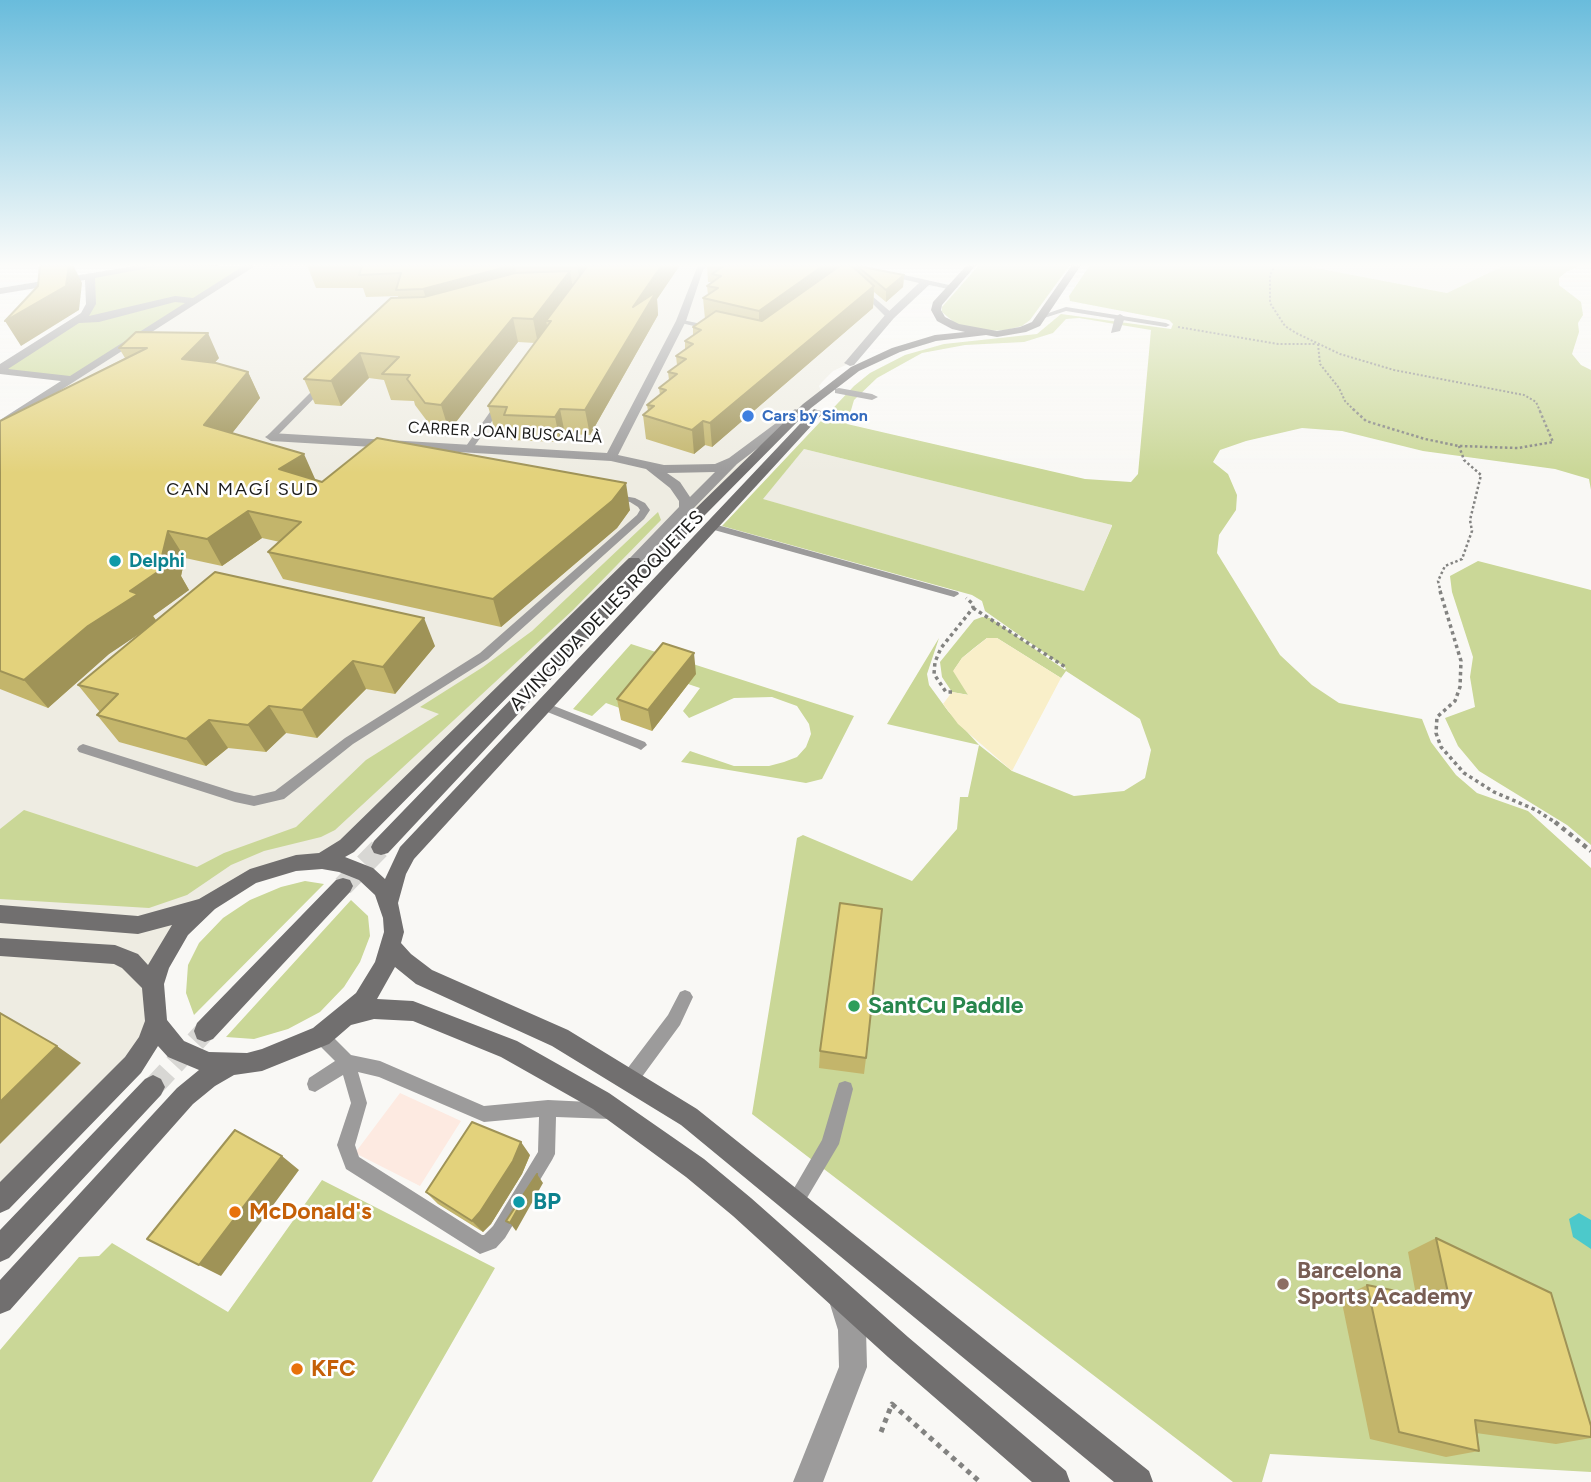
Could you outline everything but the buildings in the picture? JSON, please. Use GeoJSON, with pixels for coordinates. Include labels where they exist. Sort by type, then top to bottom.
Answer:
{"type":"FeatureCollection","features":[{"type":"Feature","properties":{"kind":"main road"},"geometry":{"type":"LineString","coordinates":[[850,363],[918,334]]}},
{"type":"Feature","properties":{"kind":"main road"},"geometry":{"type":"LineString","coordinates":[[389,902],[396,874],[407,853],[838,386],[873,361],[926,340],[982,334]]}},
{"type":"Feature","properties":{"kind":"main road","name":"AVINGUDA DE LES ROQUETES"},"geometry":{"type":"LineString","coordinates":[[381,846],[697,515],[807,406],[838,386],[850,363]]}},
{"type":"Feature","properties":{"kind":"main road"},"geometry":{"type":"LineString","coordinates":[[322,861],[347,846],[634,561]]}},
{"type":"Feature","properties":{"kind":"main road"},"geometry":{"type":"LineString","coordinates":[[322,861],[341,864],[366,874],[384,890],[389,902],[393,918],[392,947],[375,983],[349,1015],[321,1036],[262,1060],[231,1064],[209,1063],[176,1049],[163,1035],[156,1021],[153,984],[170,944],[191,917],[231,887],[270,869],[322,861]]}},
{"type":"Feature","properties":{"kind":"main road"},"geometry":{"type":"LineString","coordinates":[[205,1031],[343,886]]}},
{"type":"Feature","properties":{"kind":"main road"},"geometry":{"type":"LineString","coordinates":[[0,914],[138,925],[156,922],[208,903]]}},
{"type":"Feature","properties":{"kind":"main road"},"geometry":{"type":"LineString","coordinates":[[0,947],[115,955],[130,961],[153,984]]}},
{"type":"Feature","properties":{"kind":"main road"},"geometry":{"type":"LineString","coordinates":[[392,947],[403,961],[424,977],[538,1027],[630,1079],[689,1117],[1138,1482]]}},
{"type":"Feature","properties":{"kind":"main road"},"geometry":{"type":"LineString","coordinates":[[349,1015],[374,1009],[402,1009],[439,1020],[509,1049],[615,1111],[695,1168],[742,1206],[842,1298],[1055,1482]]}},
{"type":"Feature","properties":{"kind":"main road"},"geometry":{"type":"LineString","coordinates":[[0,1200],[133,1065],[148,1043],[156,1021]]}},
{"type":"Feature","properties":{"kind":"main road"},"geometry":{"type":"LineString","coordinates":[[0,1300],[185,1096],[207,1078],[231,1064]]}},
{"type":"Feature","properties":{"kind":"main road"},"geometry":{"type":"LineString","coordinates":[[0,1249],[153,1087]]}},
{"type":"Feature","properties":{"kind":"street"},"geometry":{"type":"LineString","coordinates":[[3,369],[56,334]]}},
{"type":"Feature","properties":{"kind":"street"},"geometry":{"type":"LineString","coordinates":[[0,425],[141,334]]}},
{"type":"Feature","properties":{"kind":"street"},"geometry":{"type":"LineString","coordinates":[[611,457],[674,334]]}},
{"type":"Feature","properties":{"kind":"street","name":"AVINGUDA DE LES ROQUETES"},"geometry":{"type":"LineString","coordinates":[[850,363],[875,334]]}},
{"type":"Feature","properties":{"kind":"street"},"geometry":{"type":"LineString","coordinates":[[3,369],[69,379]]}},
{"type":"Feature","properties":{"kind":"street"},"geometry":{"type":"LineString","coordinates":[[838,386],[872,397]]}},
{"type":"Feature","properties":{"kind":"street"},"geometry":{"type":"LineString","coordinates":[[634,561],[733,461],[807,406]]}},
{"type":"Feature","properties":{"kind":"street","name":"CARRER JOAN BUSCALLÀ"},"geometry":{"type":"LineString","coordinates":[[271,437],[428,452],[468,449],[611,457],[652,468],[718,468],[733,461]]}},
{"type":"Feature","properties":{"kind":"street","name":"CARRER JOAN BUSCALLÀ"},"geometry":{"type":"LineString","coordinates":[[652,468],[675,485],[683,496],[686,507]]}},
{"type":"Feature","properties":{"kind":"street"},"geometry":{"type":"LineString","coordinates":[[675,485],[690,477],[690,469]]}},
{"type":"Feature","properties":{"kind":"street"},"geometry":{"type":"LineString","coordinates":[[808,1482],[853,1367],[852,1330],[842,1298]]}},
{"type":"Feature","properties":{"kind":"lane"},"geometry":{"type":"LineString","coordinates":[[271,437],[329,379]]}},
{"type":"Feature","properties":{"kind":"lane"},"geometry":{"type":"LineString","coordinates":[[468,449],[506,396]]}},
{"type":"Feature","properties":{"kind":"lane"},"geometry":{"type":"LineString","coordinates":[[83,749],[235,797],[254,801],[279,795],[349,741],[484,656],[641,517],[645,510],[642,505],[632,500],[604,496]]}},
{"type":"Feature","properties":{"kind":"lane"},"geometry":{"type":"LineString","coordinates":[[710,526],[954,594]]}},
{"type":"Feature","properties":{"kind":"lane"},"geometry":{"type":"LineString","coordinates":[[544,706],[641,745]]}},
{"type":"Feature","properties":{"kind":"lane"},"geometry":{"type":"LineString","coordinates":[[630,1079],[674,1020],[685,997]]}},
{"type":"Feature","properties":{"kind":"lane"},"geometry":{"type":"LineString","coordinates":[[321,1036],[347,1062],[359,1103],[346,1145],[352,1163],[423,1202],[480,1245],[490,1242],[499,1232],[546,1154],[548,1108]]}},
{"type":"Feature","properties":{"kind":"lane"},"geometry":{"type":"LineString","coordinates":[[315,1084],[347,1062],[380,1069],[481,1119],[548,1108],[615,1111]]}},
{"type":"Feature","properties":{"kind":"lane"},"geometry":{"type":"LineString","coordinates":[[795,1202],[830,1144],[845,1088]]}},
{"type":"Feature","properties":{"kind":"path"},"geometry":{"type":"LineString","coordinates":[[1220,334],[1278,344],[1318,344]]}},
{"type":"Feature","properties":{"kind":"path"},"geometry":{"type":"LineString","coordinates":[[1300,334],[1340,354],[1409,374],[1524,395],[1536,401],[1553,438],[1549,444],[1541,446],[1460,446],[1425,439],[1366,421],[1345,401],[1339,388],[1320,364],[1318,344]]}},
{"type":"Feature","properties":{"kind":"path"},"geometry":{"type":"LineString","coordinates":[[1460,446],[1464,460],[1481,475],[1470,520],[1472,531],[1462,559],[1445,566],[1438,581],[1446,618],[1461,661],[1460,687],[1455,701],[1437,717],[1435,724],[1441,747],[1464,773],[1478,783],[1536,810],[1591,851]]}},
{"type":"Feature","properties":{"kind":"path"},"geometry":{"type":"LineString","coordinates":[[954,594],[969,600],[973,608],[1067,668]]}},
{"type":"Feature","properties":{"kind":"path"},"geometry":{"type":"LineString","coordinates":[[952,692],[946,692],[934,674],[935,662],[942,648],[973,608]]}},
{"type":"Feature","properties":{"kind":"path"},"geometry":{"type":"LineString","coordinates":[[881,1432],[892,1404],[980,1482]]}},
{"type":"Feature","properties":{"kind":"shaded area"},"geometry":{"type":"Polygon","coordinates":[[[143,334],[877,334],[850,363],[833,371],[823,381],[819,386],[822,394],[697,515],[634,561],[347,846],[250,877],[170,944],[156,1021],[0,1200],[0,425],[143,334]]]}},
{"type":"Feature","properties":{"kind":"shaded area"},"geometry":{"type":"Polygon","coordinates":[[[804,449],[1112,525],[1084,591],[762,499],[804,449]]]}},
{"type":"Feature","properties":{"kind":"shaded area"},"geometry":{"type":"Polygon","coordinates":[[[400,1093],[461,1121],[420,1186],[355,1153],[400,1093]]]}},
{"type":"Feature","properties":{"kind":"green space"},"geometry":{"type":"Polygon","coordinates":[[[55,334],[141,334],[69,379],[0,369],[55,334]]]}},
{"type":"Feature","properties":{"kind":"green space","name":"Barcelona Sports Academy"},"geometry":{"type":"Polygon","coordinates":[[[1049,334],[1024,342],[965,345],[922,353],[877,378],[854,400],[847,424],[1085,479],[1131,482],[1138,474],[1151,334],[1578,334],[1572,354],[1581,365],[1591,370],[1591,490],[1589,479],[1555,469],[1423,451],[1342,431],[1302,428],[1220,450],[1213,462],[1228,474],[1237,495],[1236,510],[1219,535],[1217,553],[1280,655],[1312,685],[1339,703],[1422,719],[1431,742],[1456,775],[1477,793],[1528,811],[1591,868],[1591,1472],[1270,1454],[1262,1482],[1233,1482],[752,1114],[797,838],[803,835],[912,881],[957,829],[960,797],[968,797],[979,745],[1012,771],[1074,796],[1124,791],[1145,778],[1151,750],[1140,719],[1066,671],[1061,678],[997,638],[987,638],[962,658],[954,670],[969,695],[952,692],[942,677],[940,662],[974,620],[982,617],[990,618],[1065,670],[1066,668],[985,611],[982,601],[972,595],[722,526],[854,386],[870,373],[905,355],[944,344],[1049,334]],[[804,449],[763,499],[1084,591],[1112,525],[804,449]]]}},
{"type":"Feature","properties":{"kind":"green space"},"geometry":{"type":"Polygon","coordinates":[[[658,512],[661,520],[573,610],[335,830],[321,837],[264,851],[231,865],[187,895],[149,908],[0,899],[0,829],[24,810],[197,867],[224,853],[296,827],[366,760],[439,714],[420,707],[483,667],[532,631],[658,512]]]}},
{"type":"Feature","properties":{"kind":"green space"},"geometry":{"type":"Polygon","coordinates":[[[1478,561],[1591,590],[1591,845],[1567,825],[1479,771],[1458,746],[1445,718],[1475,707],[1470,677],[1473,657],[1452,592],[1450,576],[1478,561]]]}},
{"type":"Feature","properties":{"kind":"green space"},"geometry":{"type":"Polygon","coordinates":[[[939,638],[927,674],[929,685],[979,745],[887,724],[939,638]]]}},
{"type":"Feature","properties":{"kind":"green space"},"geometry":{"type":"Polygon","coordinates":[[[631,644],[854,716],[822,779],[806,783],[681,762],[690,751],[734,766],[769,766],[784,762],[797,757],[806,747],[811,734],[809,724],[797,706],[772,697],[734,698],[689,718],[683,711],[700,688],[688,684],[628,711],[606,703],[592,716],[573,709],[631,644]]]}},
{"type":"Feature","properties":{"kind":"green space"},"geometry":{"type":"Polygon","coordinates":[[[305,881],[324,884],[194,1015],[186,993],[188,965],[199,943],[223,918],[250,900],[281,887],[305,881]]]}},
{"type":"Feature","properties":{"kind":"green space"},"geometry":{"type":"Polygon","coordinates":[[[351,900],[368,916],[370,936],[360,962],[344,987],[320,1012],[288,1029],[254,1039],[226,1037],[351,900]]]}},
{"type":"Feature","properties":{"kind":"green space"},"geometry":{"type":"Polygon","coordinates":[[[322,1180],[495,1268],[372,1482],[0,1482],[0,1350],[79,1257],[99,1256],[112,1243],[228,1312],[322,1180]]]}},
{"type":"Feature","properties":{"kind":"sand"},"geometry":{"type":"Polygon","coordinates":[[[987,638],[997,638],[1061,678],[1012,771],[958,724],[943,704],[952,692],[968,695],[953,671],[962,658],[987,638]]]}},
{"type":"Feature","properties":{"kind":"water"},"geometry":{"type":"Polygon","coordinates":[[[1579,1213],[1591,1220],[1591,1249],[1573,1237],[1569,1219],[1579,1213]]]}},
{"type":"Feature","properties":{"kind":"tunnel"},"geometry":{"type":"LineString","coordinates":[[343,886],[381,847]]}},
{"type":"Feature","properties":{"kind":"tunnel"},"geometry":{"type":"LineString","coordinates":[[153,1087],[205,1031]]}},
{"type":"Feature","properties":{"kind":"place","name":"Cars by Simon"},"geometry":{"type":"Point","coordinates":[748,416]}},
{"type":"Feature","properties":{"kind":"place","name":"Delphi"},"geometry":{"type":"Point","coordinates":[115,561]}},
{"type":"Feature","properties":{"kind":"place","name":"SantCu Paddle"},"geometry":{"type":"Point","coordinates":[854,1006]}},
{"type":"Feature","properties":{"kind":"place","name":"BP"},"geometry":{"type":"Point","coordinates":[519,1202]}},
{"type":"Feature","properties":{"kind":"place","name":"McDonald's"},"geometry":{"type":"Point","coordinates":[235,1212]}},
{"type":"Feature","properties":{"kind":"place","name":"Barcelona Sports Academy"},"geometry":{"type":"Point","coordinates":[1283,1284]}},
{"type":"Feature","properties":{"kind":"place","name":"KFC"},"geometry":{"type":"Point","coordinates":[297,1369]}},
{"type":"Feature","properties":{"kind":"district","name":"CAN MAGÍ SUD"},"geometry":{"type":"Point","coordinates":[243,490]}}]}
